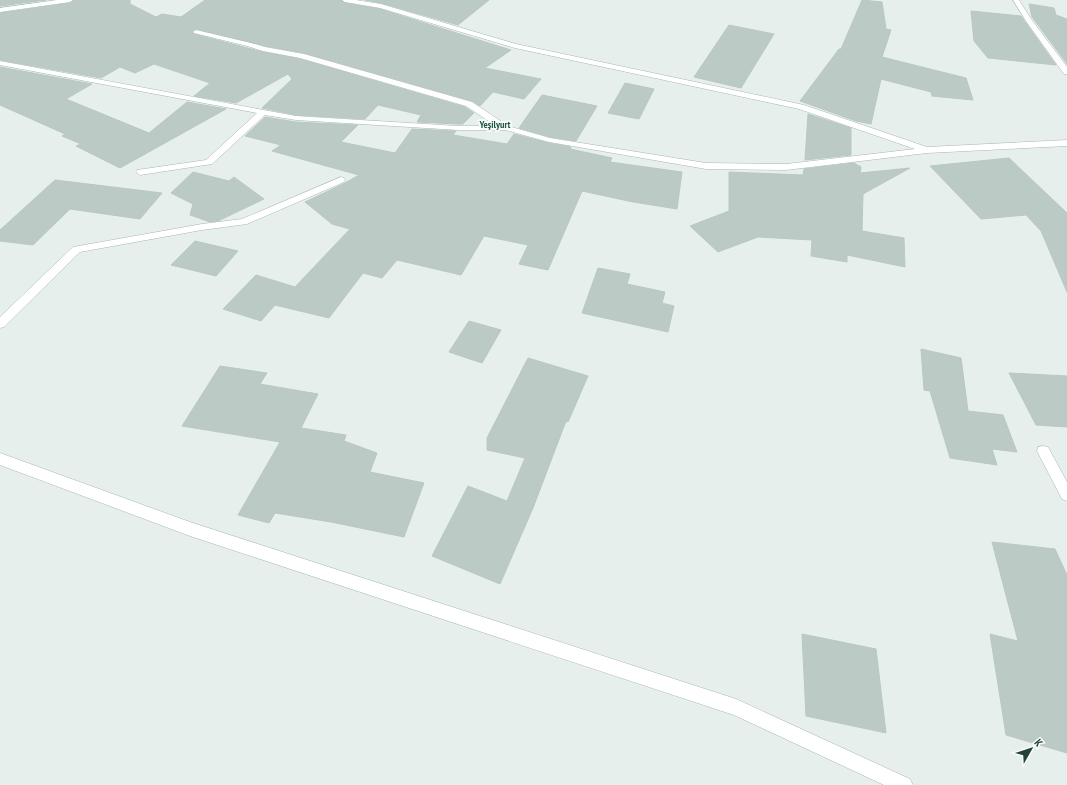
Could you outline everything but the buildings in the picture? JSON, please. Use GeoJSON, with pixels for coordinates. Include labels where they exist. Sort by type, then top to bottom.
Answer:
{"type":"FeatureCollection","features":[{"type":"Feature","properties":{"kind":"street"},"geometry":{"type":"LineString","coordinates":[[0,10],[70,0]]}},
{"type":"Feature","properties":{"kind":"street"},"geometry":{"type":"LineString","coordinates":[[345,0],[380,6],[515,46],[801,107],[927,150]]}},
{"type":"Feature","properties":{"kind":"street"},"geometry":{"type":"LineString","coordinates":[[1016,0],[1028,20],[1067,72]]}},
{"type":"Feature","properties":{"kind":"street"},"geometry":{"type":"LineString","coordinates":[[196,32],[249,44],[263,49],[301,56],[469,104],[505,128]]}},
{"type":"Feature","properties":{"kind":"street"},"geometry":{"type":"LineString","coordinates":[[0,63],[296,118],[458,128],[505,128],[549,140],[706,166],[786,167],[927,150],[1067,143]]}},
{"type":"Feature","properties":{"kind":"street"},"geometry":{"type":"LineString","coordinates":[[140,172],[209,162],[263,112]]}},
{"type":"Feature","properties":{"kind":"street"},"geometry":{"type":"LineString","coordinates":[[0,324],[77,249],[202,227],[244,222],[341,180]]}},
{"type":"Feature","properties":{"kind":"street"},"geometry":{"type":"LineString","coordinates":[[1043,451],[1067,495]]}},
{"type":"Feature","properties":{"kind":"street"},"geometry":{"type":"LineString","coordinates":[[0,459],[190,529],[736,707],[904,785]]}},
{"type":"Feature","properties":{"kind":"district","name":"Yeşilyurt"},"geometry":{"type":"Point","coordinates":[495,124]}}]}
